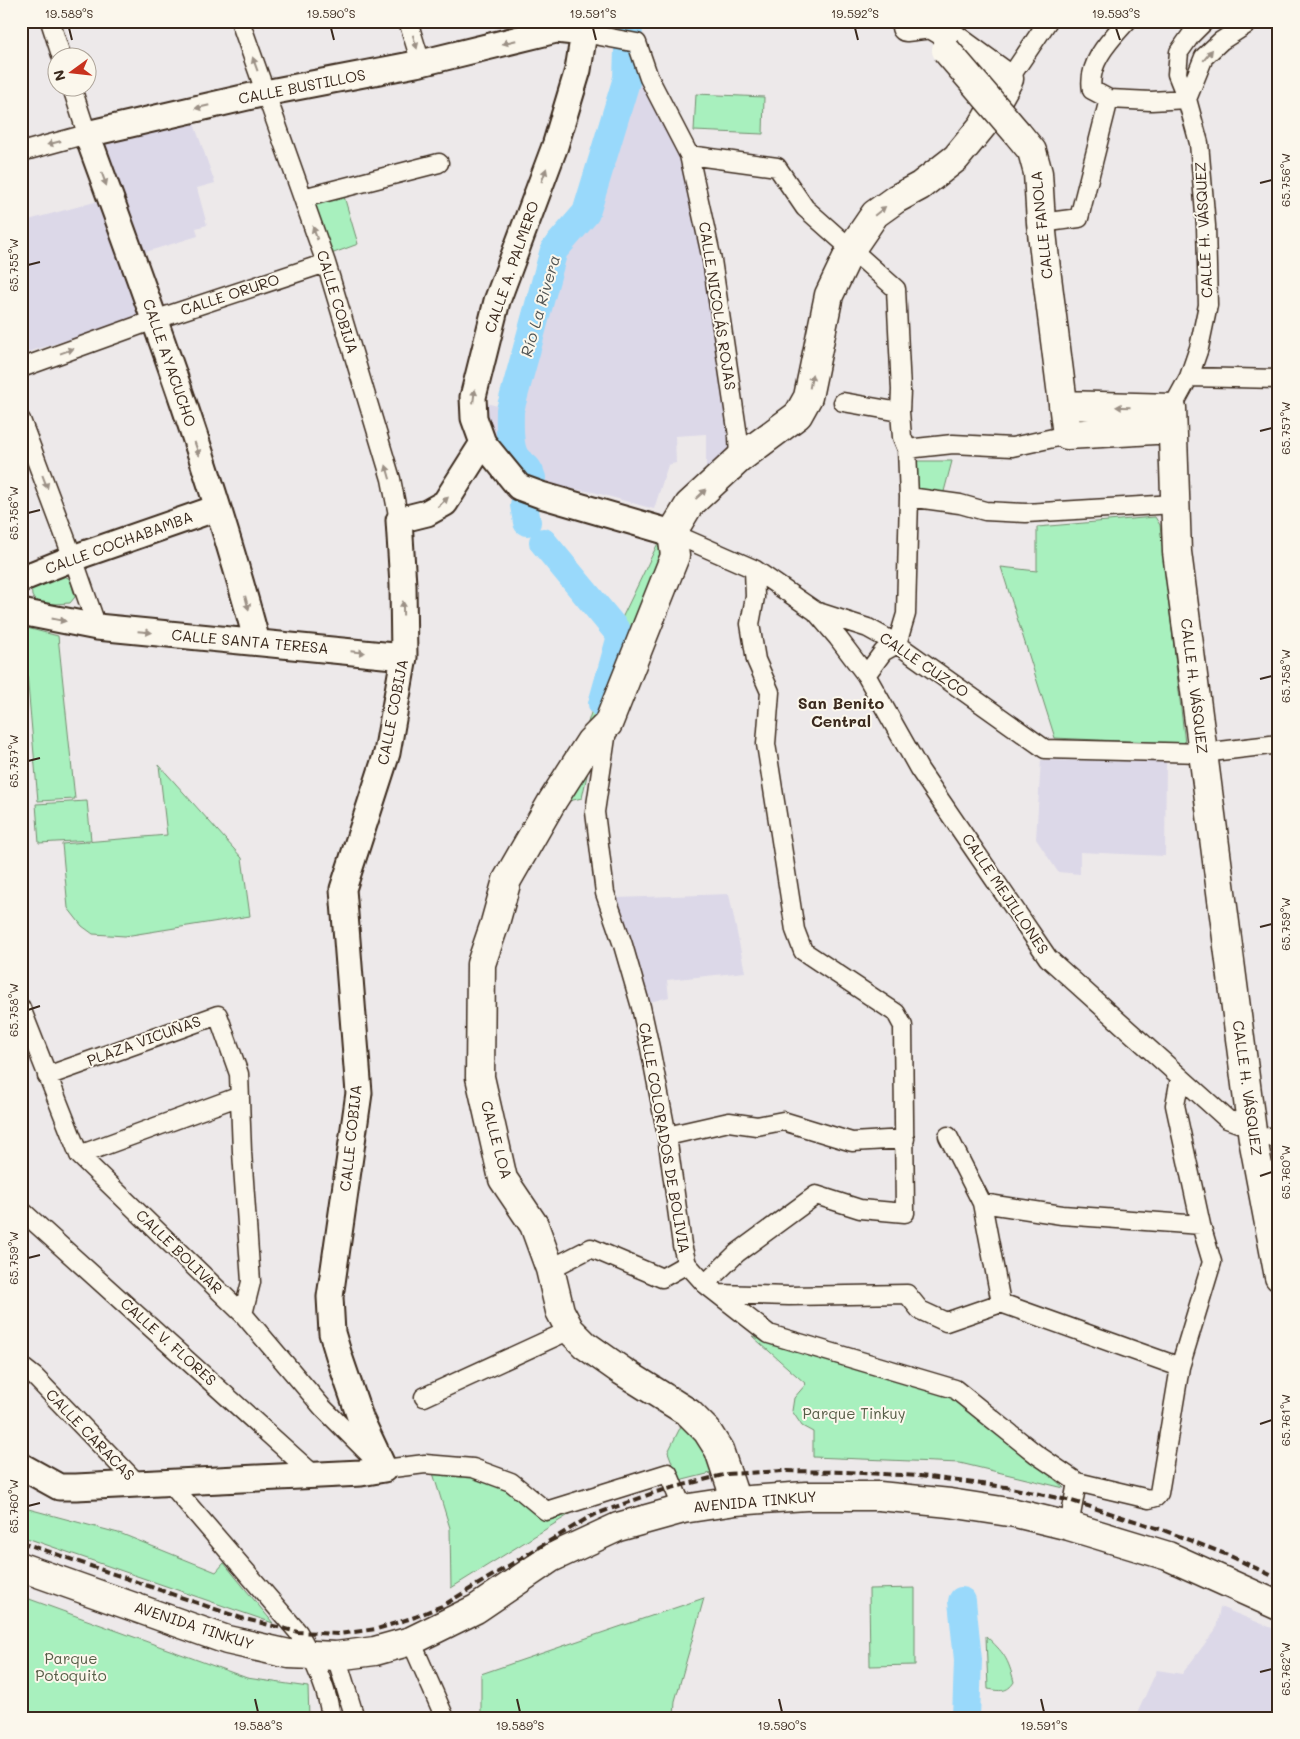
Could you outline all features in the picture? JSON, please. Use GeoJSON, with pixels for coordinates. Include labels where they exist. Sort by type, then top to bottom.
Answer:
{"type":"FeatureCollection","features":[{"type":"Feature","properties":{"kind":"main road"},"geometry":{"type":"LineString","coordinates":[[672,533],[689,505],[739,459],[798,414],[808,397],[829,295],[851,249],[875,214],[896,199],[920,186],[956,158],[983,125],[1009,79],[931,24],[898,24]]}},
{"type":"Feature","properties":{"kind":"main road","name":"CALLE FANOLA"},"geometry":{"type":"LineString","coordinates":[[898,24],[926,33],[946,50],[1032,151],[1038,172],[1041,223],[1067,435]]}},
{"type":"Feature","properties":{"kind":"main road","name":"CALLE BUSTILLOS"},"geometry":{"type":"LineString","coordinates":[[87,134],[265,93],[421,63],[556,30],[584,34]]}},
{"type":"Feature","properties":{"kind":"main road","name":"CALLE A. PALMERO"},"geometry":{"type":"LineString","coordinates":[[483,443],[474,418],[473,397],[497,301],[555,146],[575,80],[584,34]]}},
{"type":"Feature","properties":{"kind":"main road","name":"CALLE AYACUCHO"},"geometry":{"type":"LineString","coordinates":[[87,134],[154,320],[218,508],[257,642]]}},
{"type":"Feature","properties":{"kind":"main road"},"geometry":{"type":"LineString","coordinates":[[1063,405],[1172,418]]}},
{"type":"Feature","properties":{"kind":"main road"},"geometry":{"type":"LineString","coordinates":[[1067,435],[1172,418]]}},
{"type":"Feature","properties":{"kind":"main road","name":"CALLE H. VÁSQUEZ"},"geometry":{"type":"LineString","coordinates":[[1172,418],[1177,552],[1203,753],[1261,1132],[1279,1277]]}},
{"type":"Feature","properties":{"kind":"main road"},"geometry":{"type":"LineString","coordinates":[[399,520],[427,513],[445,503],[483,443]]}},
{"type":"Feature","properties":{"kind":"main road","name":"CALLE CUZCO"},"geometry":{"type":"LineString","coordinates":[[483,443],[519,487],[672,533]]}},
{"type":"Feature","properties":{"kind":"main road","name":"CALLE COCHABAMBA"},"geometry":{"type":"LineString","coordinates":[[21,579],[73,558],[218,508]]}},
{"type":"Feature","properties":{"kind":"main road","name":"CALLE COBIJA"},"geometry":{"type":"LineString","coordinates":[[384,1469],[362,1420],[339,1356],[332,1333],[330,1297],[359,1093],[343,889],[387,753],[404,657],[403,585],[399,520]]}},
{"type":"Feature","properties":{"kind":"main road","name":"CALLE COLORADOS DE BOLIVIA"},"geometry":{"type":"LineString","coordinates":[[608,724],[675,556],[672,533]]}},
{"type":"Feature","properties":{"kind":"main road"},"geometry":{"type":"LineString","coordinates":[[21,612],[97,628]]}},
{"type":"Feature","properties":{"kind":"main road","name":"CALLE SANTA TERESA"},"geometry":{"type":"LineString","coordinates":[[97,628],[404,657]]}},
{"type":"Feature","properties":{"kind":"main road","name":"CALLE LOA"},"geometry":{"type":"LineString","coordinates":[[608,724],[590,742],[553,800],[508,880],[496,923],[481,964],[480,1077],[503,1179],[534,1225],[550,1269],[560,1311],[570,1330],[585,1345],[622,1371],[689,1412],[707,1431],[719,1450],[736,1501]]}},
{"type":"Feature","properties":{"kind":"main road"},"geometry":{"type":"LineString","coordinates":[[21,1466],[59,1487],[361,1474],[384,1469]]}},
{"type":"Feature","properties":{"kind":"main road","name":"AVENIDA TINKUY"},"geometry":{"type":"LineString","coordinates":[[21,1567],[227,1640],[289,1654],[324,1656],[375,1651],[411,1641],[476,1609],[551,1558],[618,1527],[682,1509],[736,1501],[806,1496],[879,1496],[950,1503],[1015,1513],[1069,1526],[1168,1556],[1279,1606]]}},
{"type":"Feature","properties":{"kind":"street"},"geometry":{"type":"LineString","coordinates":[[50,21],[59,48]]}},
{"type":"Feature","properties":{"kind":"street","name":"CALLE COBIJA"},"geometry":{"type":"LineString","coordinates":[[240,21],[326,263],[391,479],[399,520]]}},
{"type":"Feature","properties":{"kind":"street"},"geometry":{"type":"LineString","coordinates":[[408,21],[421,63]]}},
{"type":"Feature","properties":{"kind":"street"},"geometry":{"type":"LineString","coordinates":[[1009,79],[1048,21]]}},
{"type":"Feature","properties":{"kind":"street"},"geometry":{"type":"LineString","coordinates":[[1127,21],[1102,52],[1090,79],[1092,90],[1109,99],[1151,101],[1187,99],[1204,57],[1222,41],[1252,21]]}},
{"type":"Feature","properties":{"kind":"street","name":"CALLE H. VÁSQUEZ"},"geometry":{"type":"LineString","coordinates":[[1172,418],[1199,348],[1208,305],[1206,226],[1199,143],[1187,99],[1177,74],[1179,52],[1191,35],[1205,21]]}},
{"type":"Feature","properties":{"kind":"street","name":"CALLE NICOLÁS ROJAS"},"geometry":{"type":"LineString","coordinates":[[584,34],[629,42],[689,155],[712,260],[738,436],[739,459]]}},
{"type":"Feature","properties":{"kind":"street","name":"CALLE AYACUCHO"},"geometry":{"type":"LineString","coordinates":[[75,98],[87,134]]}},
{"type":"Feature","properties":{"kind":"street"},"geometry":{"type":"LineString","coordinates":[[1041,223],[1079,218],[1109,99]]}},
{"type":"Feature","properties":{"kind":"street","name":"CALLE BUSTILLOS"},"geometry":{"type":"LineString","coordinates":[[21,152],[87,134]]}},
{"type":"Feature","properties":{"kind":"street"},"geometry":{"type":"LineString","coordinates":[[689,155],[777,167],[805,208],[896,289],[901,390],[900,412],[902,437],[907,449],[909,497],[906,614],[897,644],[883,652],[866,675]]}},
{"type":"Feature","properties":{"kind":"street"},"geometry":{"type":"LineString","coordinates":[[303,198],[439,163]]}},
{"type":"Feature","properties":{"kind":"street","name":"CALLE ORURO"},"geometry":{"type":"LineString","coordinates":[[21,368],[154,320],[326,263]]}},
{"type":"Feature","properties":{"kind":"street"},"geometry":{"type":"LineString","coordinates":[[1189,377],[1279,379]]}},
{"type":"Feature","properties":{"kind":"street"},"geometry":{"type":"LineString","coordinates":[[843,402],[900,412]]}},
{"type":"Feature","properties":{"kind":"street"},"geometry":{"type":"LineString","coordinates":[[21,420],[97,628]]}},
{"type":"Feature","properties":{"kind":"street"},"geometry":{"type":"LineString","coordinates":[[907,449],[953,444],[1012,447],[1067,435]]}},
{"type":"Feature","properties":{"kind":"street"},"geometry":{"type":"LineString","coordinates":[[909,497],[960,504],[985,510],[1026,513],[1174,504]]}},
{"type":"Feature","properties":{"kind":"street","name":"CALLE CUZCO"},"geometry":{"type":"LineString","coordinates":[[672,533],[754,569],[815,611],[868,628],[897,644],[1045,749],[1203,753],[1279,744]]}},
{"type":"Feature","properties":{"kind":"street"},"geometry":{"type":"LineString","coordinates":[[754,569],[755,597],[750,624],[756,660],[770,692],[766,744],[796,930],[803,951],[896,1013],[903,1026],[905,1213],[860,1209],[816,1195],[737,1252],[711,1289],[789,1296],[907,1294],[920,1310],[946,1322],[1001,1303],[1180,1367]]}},
{"type":"Feature","properties":{"kind":"street","name":"CALLE MEJILLONES"},"geometry":{"type":"LineString","coordinates":[[815,611],[866,675],[919,769],[1048,958],[1227,1119],[1261,1132]]}},
{"type":"Feature","properties":{"kind":"street","name":"CALLE COLORADOS DE BOLIVIA"},"geometry":{"type":"LineString","coordinates":[[608,724],[595,812],[605,893],[623,945],[641,1007],[667,1136],[682,1245],[687,1264],[711,1289],[769,1334],[955,1389],[1036,1454],[1077,1482]]}},
{"type":"Feature","properties":{"kind":"street","name":"CALLE BOLIVAR"},"geometry":{"type":"LineString","coordinates":[[21,1008],[79,1155],[243,1314],[323,1408],[384,1469]]}},
{"type":"Feature","properties":{"kind":"street","name":"PLAZA VICUÑAS"},"geometry":{"type":"LineString","coordinates":[[47,1076],[218,1014],[239,1074],[240,1096]]}},
{"type":"Feature","properties":{"kind":"street"},"geometry":{"type":"LineString","coordinates":[[1069,1526],[1077,1482],[1149,1498],[1156,1497],[1159,1493],[1180,1367],[1212,1262],[1201,1225],[1175,1105],[1180,1078]]}},
{"type":"Feature","properties":{"kind":"street"},"geometry":{"type":"LineString","coordinates":[[79,1155],[240,1096],[251,1282],[243,1314]]}},
{"type":"Feature","properties":{"kind":"street"},"geometry":{"type":"LineString","coordinates":[[667,1136],[729,1122],[757,1126],[783,1121],[852,1142],[905,1139]]}},
{"type":"Feature","properties":{"kind":"street"},"geometry":{"type":"LineString","coordinates":[[948,1136],[982,1203],[1001,1303]]}},
{"type":"Feature","properties":{"kind":"street"},"geometry":{"type":"LineString","coordinates":[[982,1203],[1062,1215],[1201,1225]]}},
{"type":"Feature","properties":{"kind":"street","name":"CALLE V. FLORES"},"geometry":{"type":"LineString","coordinates":[[21,1210],[314,1475]]}},
{"type":"Feature","properties":{"kind":"street"},"geometry":{"type":"LineString","coordinates":[[550,1269],[592,1248],[662,1278],[687,1264]]}},
{"type":"Feature","properties":{"kind":"street"},"geometry":{"type":"LineString","coordinates":[[424,1396],[570,1330]]}},
{"type":"Feature","properties":{"kind":"street","name":"CALLE CARACAS"},"geometry":{"type":"LineString","coordinates":[[21,1366],[138,1484]]}},
{"type":"Feature","properties":{"kind":"street"},"geometry":{"type":"LineString","coordinates":[[384,1469],[426,1464],[473,1468],[511,1482],[546,1511],[668,1473],[682,1509]]}},
{"type":"Feature","properties":{"kind":"street"},"geometry":{"type":"LineString","coordinates":[[169,1482],[298,1632],[324,1656],[355,1718]]}},
{"type":"Feature","properties":{"kind":"street"},"geometry":{"type":"LineString","coordinates":[[411,1641],[444,1718]]}},
{"type":"Feature","properties":{"kind":"street"},"geometry":{"type":"LineString","coordinates":[[324,1656],[331,1718]]}},
{"type":"Feature","properties":{"kind":"shaded area"},"geometry":{"type":"Polygon","coordinates":[[[633,50],[638,80],[680,153],[707,284],[733,455],[706,479],[706,434],[675,436],[676,463],[668,465],[654,509],[593,492],[530,483],[494,438],[483,416],[486,403],[513,410],[558,251],[586,218],[629,80],[631,53],[633,50]]]}},
{"type":"Feature","properties":{"kind":"shaded area"},"geometry":{"type":"Polygon","coordinates":[[[192,118],[215,183],[197,188],[207,225],[196,228],[198,236],[139,254],[102,144],[104,136],[192,118]]]}},
{"type":"Feature","properties":{"kind":"shaded area"},"geometry":{"type":"Polygon","coordinates":[[[106,199],[143,317],[21,354],[21,222],[106,199]]]}},
{"type":"Feature","properties":{"kind":"shaded area"},"geometry":{"type":"Polygon","coordinates":[[[1041,760],[1166,762],[1165,856],[1080,852],[1080,874],[1058,872],[1036,839],[1041,760]]]}},
{"type":"Feature","properties":{"kind":"shaded area"},"geometry":{"type":"Polygon","coordinates":[[[729,894],[745,972],[667,980],[669,997],[650,1002],[616,898],[729,894]]]}},
{"type":"Feature","properties":{"kind":"shaded area"},"geometry":{"type":"Polygon","coordinates":[[[1220,1607],[1279,1631],[1279,1718],[1135,1718],[1157,1670],[1182,1674],[1216,1629],[1220,1607]]]}},
{"type":"Feature","properties":{"kind":"green space"},"geometry":{"type":"Polygon","coordinates":[[[696,94],[764,97],[763,134],[694,131],[696,94]]]}},
{"type":"Feature","properties":{"kind":"green space"},"geometry":{"type":"Polygon","coordinates":[[[341,186],[358,244],[331,254],[309,195],[341,186]]]}},
{"type":"Feature","properties":{"kind":"green space"},"geometry":{"type":"Polygon","coordinates":[[[917,461],[952,461],[941,503],[913,500],[917,461]]]}},
{"type":"Feature","properties":{"kind":"green space"},"geometry":{"type":"Polygon","coordinates":[[[1155,517],[1160,525],[1185,744],[1055,738],[1001,567],[1037,571],[1037,527],[1155,517]]]}},
{"type":"Feature","properties":{"kind":"green space"},"geometry":{"type":"Polygon","coordinates":[[[658,543],[666,546],[619,666],[584,735],[611,641],[658,543]]]}},
{"type":"Feature","properties":{"kind":"green space"},"geometry":{"type":"Polygon","coordinates":[[[55,571],[70,579],[75,597],[70,603],[38,605],[32,596],[31,584],[55,571]]]}},
{"type":"Feature","properties":{"kind":"green space"},"geometry":{"type":"Polygon","coordinates":[[[23,627],[58,636],[75,799],[38,801],[23,627]]]}},
{"type":"Feature","properties":{"kind":"green space"},"geometry":{"type":"Polygon","coordinates":[[[591,757],[582,798],[560,803],[591,757]]]}},
{"type":"Feature","properties":{"kind":"green space"},"geometry":{"type":"Polygon","coordinates":[[[159,765],[242,858],[250,916],[125,936],[93,934],[82,926],[68,908],[62,844],[167,835],[159,765]]]}},
{"type":"Feature","properties":{"kind":"green space"},"geometry":{"type":"Polygon","coordinates":[[[87,801],[91,840],[39,843],[36,804],[87,801]]]}},
{"type":"Feature","properties":{"kind":"green space","name":"Parque Tinkuy"},"geometry":{"type":"Polygon","coordinates":[[[752,1336],[953,1398],[1036,1462],[1064,1488],[960,1463],[813,1457],[813,1432],[802,1426],[792,1411],[794,1398],[806,1384],[752,1336]]]}},
{"type":"Feature","properties":{"kind":"green space"},"geometry":{"type":"Polygon","coordinates":[[[681,1426],[708,1448],[719,1471],[679,1481],[668,1452],[681,1426]]]}},
{"type":"Feature","properties":{"kind":"green space"},"geometry":{"type":"Polygon","coordinates":[[[433,1473],[475,1478],[509,1487],[547,1517],[583,1506],[451,1588],[450,1528],[433,1473]]]}},
{"type":"Feature","properties":{"kind":"green space"},"geometry":{"type":"Polygon","coordinates":[[[21,1507],[122,1534],[216,1572],[224,1563],[273,1623],[21,1536],[21,1507]]]}},
{"type":"Feature","properties":{"kind":"green space"},"geometry":{"type":"Polygon","coordinates":[[[915,1588],[915,1665],[870,1666],[869,1589],[915,1588]]]}},
{"type":"Feature","properties":{"kind":"green space","name":"Parque Potoquito"},"geometry":{"type":"Polygon","coordinates":[[[21,1596],[247,1678],[308,1687],[309,1718],[21,1718],[21,1596]]]}},
{"type":"Feature","properties":{"kind":"green space"},"geometry":{"type":"Polygon","coordinates":[[[704,1598],[675,1701],[674,1718],[481,1718],[481,1674],[704,1598]]]}},
{"type":"Feature","properties":{"kind":"green space"},"geometry":{"type":"Polygon","coordinates":[[[986,1636],[1001,1652],[1010,1667],[1014,1682],[1006,1690],[988,1689],[986,1636]]]}},
{"type":"Feature","properties":{"kind":"waterway","name":"Río La Rivera"},"geometry":{"type":"LineString","coordinates":[[532,478],[528,469],[517,459],[512,449],[510,410],[554,250],[586,213],[627,78],[629,21]]}},
{"type":"Feature","properties":{"kind":"waterway","name":"Río La Rivera"},"geometry":{"type":"LineString","coordinates":[[524,505],[527,522]]}},
{"type":"Feature","properties":{"kind":"waterway","name":"Río La Rivera"},"geometry":{"type":"LineString","coordinates":[[543,542],[621,636],[602,704]]}},
{"type":"Feature","properties":{"kind":"waterway"},"geometry":{"type":"LineString","coordinates":[[962,1601],[968,1660],[966,1718]]}},
{"type":"Feature","properties":{"kind":"railway"},"geometry":{"type":"LineString","coordinates":[[21,1542],[241,1618],[298,1632],[338,1634],[377,1629],[442,1606],[591,1516],[656,1492],[727,1474],[784,1471],[845,1472],[920,1476],[1006,1487],[1072,1501],[1163,1530],[1228,1555],[1279,1579]]}},
{"type":"Feature","properties":{"kind":"district","name":"San Benito Central"},"geometry":{"type":"Point","coordinates":[841,712]}}]}
